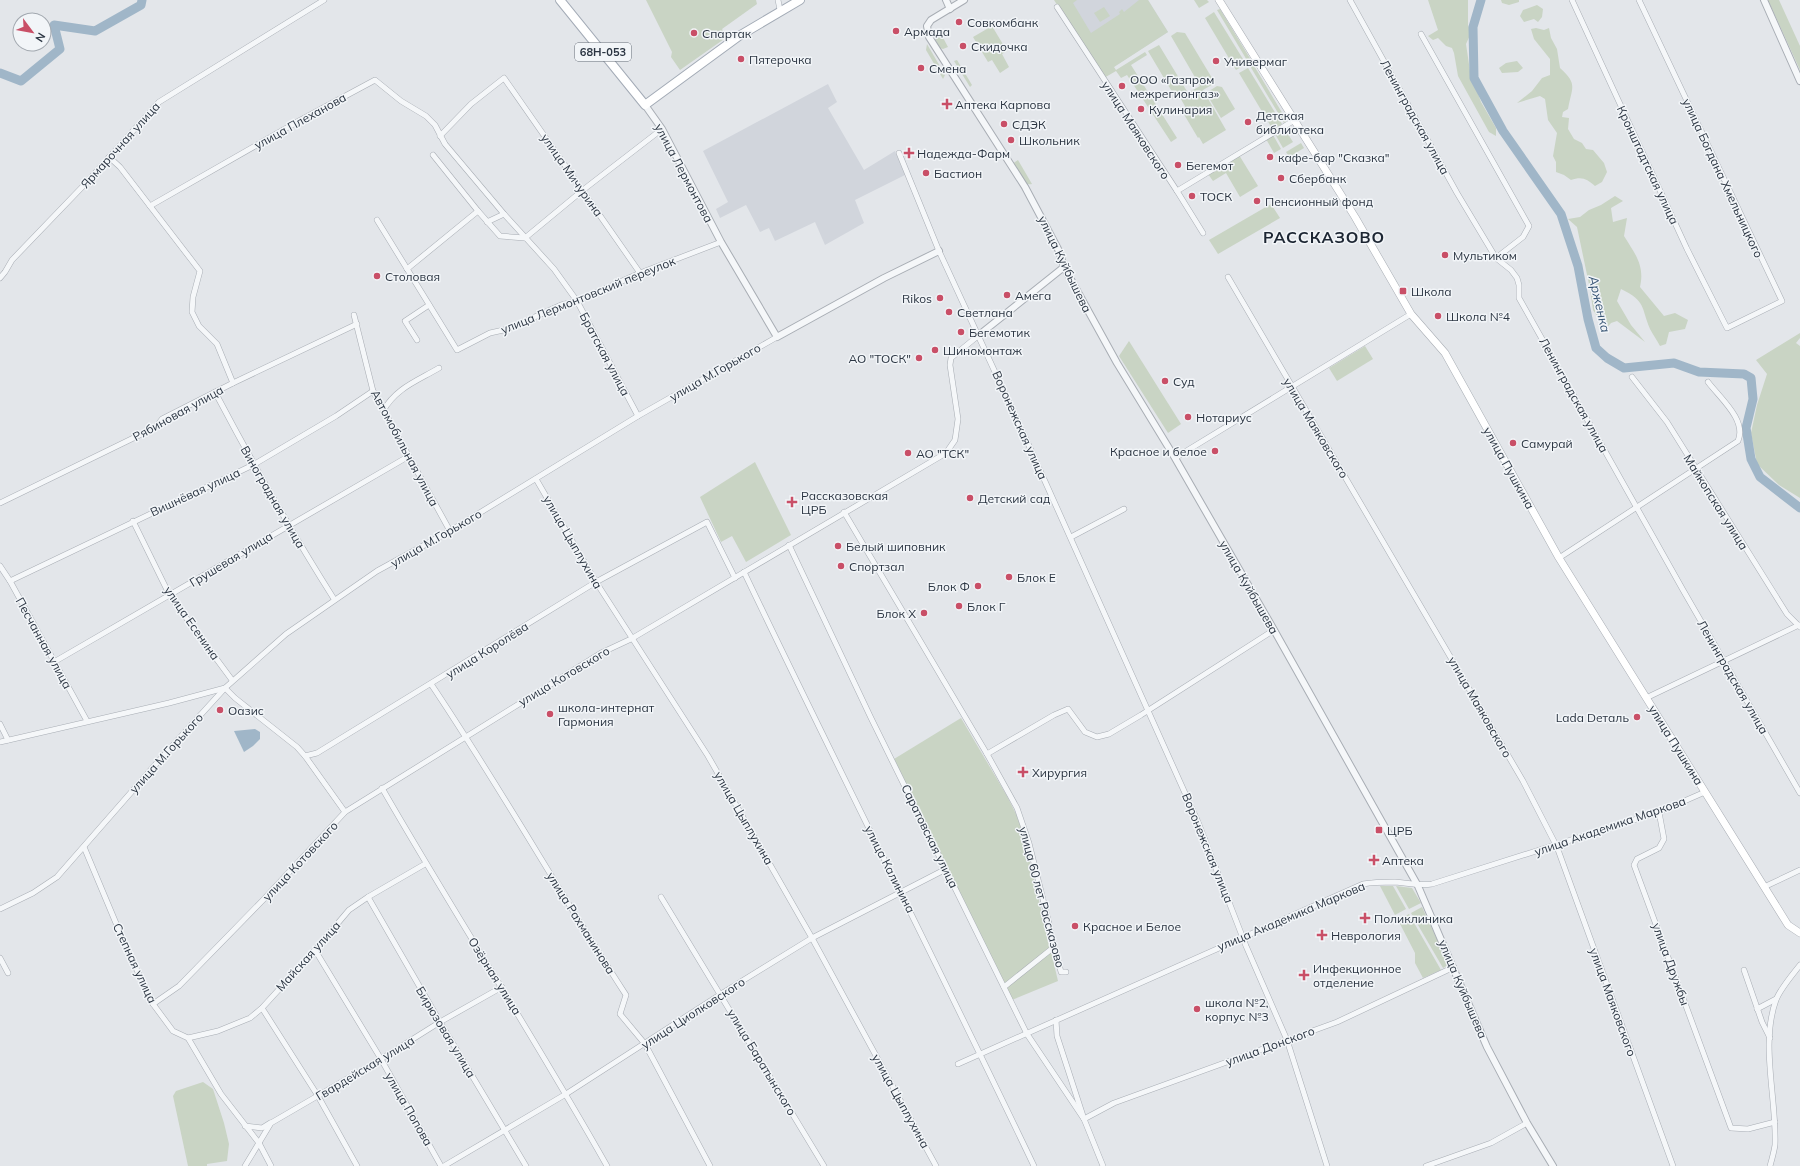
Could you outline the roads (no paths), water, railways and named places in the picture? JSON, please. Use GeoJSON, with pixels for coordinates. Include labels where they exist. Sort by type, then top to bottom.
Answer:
{"type":"FeatureCollection","features":[{"type":"Feature","properties":{"kind":"main road","name":"улица Лермонтова"},"geometry":{"type":"LineString","coordinates":[[560,0],[645,105]]}},
{"type":"Feature","properties":{"kind":"main road"},"geometry":{"type":"LineString","coordinates":[[645,105],[739,36],[780,10],[800,0]]}},
{"type":"Feature","properties":{"kind":"main road","name":"улица Пушкина"},"geometry":{"type":"LineString","coordinates":[[1219,0],[1354,217],[1411,314],[1445,353],[1559,558],[1646,698],[1788,925],[1800,933]]}},
{"type":"Feature","properties":{"kind":"street","name":"Ярмарочная улица"},"geometry":{"type":"LineString","coordinates":[[0,278],[12,260],[159,102],[324,0]]}},
{"type":"Feature","properties":{"kind":"street"},"geometry":{"type":"LineString","coordinates":[[778,0],[780,10]]}},
{"type":"Feature","properties":{"kind":"street"},"geometry":{"type":"LineString","coordinates":[[946,0],[950,9],[964,0]]}},
{"type":"Feature","properties":{"kind":"street","name":"Ленинградская улица"},"geometry":{"type":"LineString","coordinates":[[1350,0],[1457,193],[1496,258],[1511,270],[1517,278],[1519,285],[1519,298],[1724,662],[1800,793]]}},
{"type":"Feature","properties":{"kind":"street","name":"Кронштадтская улица"},"geometry":{"type":"LineString","coordinates":[[1572,0],[1684,242],[1727,328]]}},
{"type":"Feature","properties":{"kind":"street","name":"улица Богдана Хмельницкого"},"geometry":{"type":"LineString","coordinates":[[1639,0],[1782,301],[1727,328]]}},
{"type":"Feature","properties":{"kind":"street"},"geometry":{"type":"LineString","coordinates":[[1764,0],[1800,81]]}},
{"type":"Feature","properties":{"kind":"street","name":"улица Маяковского"},"geometry":{"type":"LineString","coordinates":[[1057,7],[1203,233]]}},
{"type":"Feature","properties":{"kind":"street","name":"улица Куйбышева"},"geometry":{"type":"LineString","coordinates":[[950,9],[931,20],[927,26],[929,37],[1025,187],[1059,251],[1064,267],[1117,363],[1175,458],[1274,630],[1418,886],[1487,1047],[1527,1123],[1553,1166]]}},
{"type":"Feature","properties":{"kind":"street"},"geometry":{"type":"LineString","coordinates":[[1421,34],[1529,226],[1523,238],[1496,258]]}},
{"type":"Feature","properties":{"kind":"street","name":"улица Мичурина"},"geometry":{"type":"LineString","coordinates":[[440,136],[471,104],[504,78],[640,273]]}},
{"type":"Feature","properties":{"kind":"street","name":"улица Плеханова"},"geometry":{"type":"LineString","coordinates":[[150,206],[296,122],[375,80],[401,100],[426,116],[435,125],[440,136]]}},
{"type":"Feature","properties":{"kind":"street","name":"улица Лермонтова"},"geometry":{"type":"LineString","coordinates":[[645,105],[662,129],[721,242],[777,337]]}},
{"type":"Feature","properties":{"kind":"street"},"geometry":{"type":"LineString","coordinates":[[1177,191],[1293,121]]}},
{"type":"Feature","properties":{"kind":"street"},"geometry":{"type":"LineString","coordinates":[[434,155],[478,211],[500,236],[525,238],[583,190],[662,129]]}},
{"type":"Feature","properties":{"kind":"street","name":"Братская улица"},"geometry":{"type":"LineString","coordinates":[[440,136],[504,214],[554,269],[577,301],[638,416]]}},
{"type":"Feature","properties":{"kind":"street","name":"Воронежская улица"},"geometry":{"type":"LineString","coordinates":[[899,153],[939,251],[1071,537],[1198,822],[1287,1040],[1327,1166]]}},
{"type":"Feature","properties":{"kind":"street"},"geometry":{"type":"LineString","coordinates":[[109,157],[120,167],[200,271],[193,297],[192,312],[199,326],[217,344],[233,382]]}},
{"type":"Feature","properties":{"kind":"street"},"geometry":{"type":"LineString","coordinates":[[406,269],[478,211]]}},
{"type":"Feature","properties":{"kind":"street"},"geometry":{"type":"LineString","coordinates":[[487,222],[504,214]]}},
{"type":"Feature","properties":{"kind":"street"},"geometry":{"type":"LineString","coordinates":[[377,220],[429,305],[405,321],[417,340]]}},
{"type":"Feature","properties":{"kind":"street","name":"улица Лермонтовский переулок"},"geometry":{"type":"LineString","coordinates":[[429,305],[457,350],[490,333],[508,329],[561,305],[577,301],[640,273],[721,242]]}},
{"type":"Feature","properties":{"kind":"street","name":"улица М.Горького"},"geometry":{"type":"LineString","coordinates":[[0,908],[33,893],[57,877],[232,680],[286,634],[334,599],[377,572],[450,531],[638,416],[884,278],[939,251]]}},
{"type":"Feature","properties":{"kind":"street"},"geometry":{"type":"LineString","coordinates":[[979,335],[1064,267]]}},
{"type":"Feature","properties":{"kind":"street","name":"улица Маяковского"},"geometry":{"type":"LineString","coordinates":[[1228,277],[1519,775],[1556,845],[1673,1166]]}},
{"type":"Feature","properties":{"kind":"street"},"geometry":{"type":"LineString","coordinates":[[1175,458],[1411,314]]}},
{"type":"Feature","properties":{"kind":"street","name":"Автомобильная улица"},"geometry":{"type":"LineString","coordinates":[[354,315],[373,391],[383,412],[450,531]]}},
{"type":"Feature","properties":{"kind":"street","name":"Рябиновая улица"},"geometry":{"type":"LineString","coordinates":[[0,503],[156,427],[162,419],[233,382],[357,324]]}},
{"type":"Feature","properties":{"kind":"street","name":"улица Котовского"},"geometry":{"type":"LineString","coordinates":[[153,1004],[179,986],[264,899],[345,812],[601,653],[631,639],[844,512],[863,503],[937,459],[951,446],[955,440],[958,419],[950,364],[951,358],[979,335]]}},
{"type":"Feature","properties":{"kind":"street"},"geometry":{"type":"LineString","coordinates":[[383,412],[389,400],[402,389],[439,368]]}},
{"type":"Feature","properties":{"kind":"street","name":"Майкопская улица"},"geometry":{"type":"LineString","coordinates":[[1632,377],[1667,422],[1787,614],[1799,626]]}},
{"type":"Feature","properties":{"kind":"street"},"geometry":{"type":"LineString","coordinates":[[1559,558],[1738,442],[1741,435],[1737,418],[1708,382]]}},
{"type":"Feature","properties":{"kind":"street","name":"Вишнёвая улица"},"geometry":{"type":"LineString","coordinates":[[10,581],[253,465],[331,420],[373,391]]}},
{"type":"Feature","properties":{"kind":"street","name":"Виноградная улица"},"geometry":{"type":"LineString","coordinates":[[215,392],[253,465],[334,599]]}},
{"type":"Feature","properties":{"kind":"street","name":"Грушевая улица"},"geometry":{"type":"LineString","coordinates":[[54,662],[170,596],[288,525],[408,456]]}},
{"type":"Feature","properties":{"kind":"street","name":"улица Цыплухина"},"geometry":{"type":"LineString","coordinates":[[536,478],[631,639],[708,756],[812,938],[936,1166]]}},
{"type":"Feature","properties":{"kind":"street"},"geometry":{"type":"LineString","coordinates":[[1071,537],[1124,509]]}},
{"type":"Feature","properties":{"kind":"street","name":"улица 60 лет Рассказово"},"geometry":{"type":"LineString","coordinates":[[844,512],[987,754],[1017,808],[1025,828],[1061,972],[1066,972]]}},
{"type":"Feature","properties":{"kind":"street","name":"улица Есенина"},"geometry":{"type":"LineString","coordinates":[[133,521],[170,596],[232,680]]}},
{"type":"Feature","properties":{"kind":"street","name":"улица Королёва"},"geometry":{"type":"LineString","coordinates":[[305,756],[317,753],[596,582],[707,522],[735,578]]}},
{"type":"Feature","properties":{"kind":"street","name":"Саратовская улица"},"geometry":{"type":"LineString","coordinates":[[788,545],[871,718],[1027,1034],[1084,1119]]}},
{"type":"Feature","properties":{"kind":"street","name":"Песчанная улица"},"geometry":{"type":"LineString","coordinates":[[0,566],[10,581],[87,721]]}},
{"type":"Feature","properties":{"kind":"street","name":"улица Калинина"},"geometry":{"type":"LineString","coordinates":[[744,572],[805,700],[981,1054],[1034,1166]]}},
{"type":"Feature","properties":{"kind":"street"},"geometry":{"type":"LineString","coordinates":[[1646,698],[1799,626]]}},
{"type":"Feature","properties":{"kind":"street"},"geometry":{"type":"LineString","coordinates":[[987,754],[1054,715],[1068,709],[1085,732],[1097,737],[1109,734],[1148,711],[1274,630]]}},
{"type":"Feature","properties":{"kind":"street","name":"улица Рахманинова"},"geometry":{"type":"LineString","coordinates":[[431,684],[466,736],[626,995],[620,1014],[645,1044],[710,1166]]}},
{"type":"Feature","properties":{"kind":"street"},"geometry":{"type":"LineString","coordinates":[[0,742],[169,703],[225,688],[235,698],[297,747],[345,812]]}},
{"type":"Feature","properties":{"kind":"street"},"geometry":{"type":"LineString","coordinates":[[0,724],[8,740]]}},
{"type":"Feature","properties":{"kind":"street","name":"Озёрная улица"},"geometry":{"type":"LineString","coordinates":[[382,788],[425,864],[502,987],[607,1166]]}},
{"type":"Feature","properties":{"kind":"street","name":"улица Академика Маркова"},"geometry":{"type":"LineString","coordinates":[[958,1064],[1363,884],[1393,882],[1418,886],[1432,884],[1659,812],[1705,792]]}},
{"type":"Feature","properties":{"kind":"street","name":"улица Дружбы"},"geometry":{"type":"LineString","coordinates":[[1659,812],[1664,839],[1659,848],[1637,858],[1634,865],[1731,1128],[1748,1129],[1775,1122]]}},
{"type":"Feature","properties":{"kind":"street","name":"Степная улица"},"geometry":{"type":"LineString","coordinates":[[84,847],[126,947],[153,1004],[174,1031],[188,1038],[221,1094],[258,1144],[270,1166]]}},
{"type":"Feature","properties":{"kind":"street","name":"Майская улица"},"geometry":{"type":"LineString","coordinates":[[188,1038],[218,1031],[250,1018],[262,1008],[349,910],[368,896],[425,864]]}},
{"type":"Feature","properties":{"kind":"street","name":"улица Циолковского"},"geometry":{"type":"LineString","coordinates":[[443,1166],[566,1094],[721,994],[812,938],[946,869]]}},
{"type":"Feature","properties":{"kind":"street"},"geometry":{"type":"LineString","coordinates":[[1764,887],[1800,870]]}},
{"type":"Feature","properties":{"kind":"street","name":"Бирюзовая улица"},"geometry":{"type":"LineString","coordinates":[[368,896],[440,1022],[526,1166]]}},
{"type":"Feature","properties":{"kind":"street","name":"улица Баратынского"},"geometry":{"type":"LineString","coordinates":[[661,897],[824,1166]]}},
{"type":"Feature","properties":{"kind":"street"},"geometry":{"type":"LineString","coordinates":[[1004,987],[1054,947]]}},
{"type":"Feature","properties":{"kind":"street","name":"улица Попова"},"geometry":{"type":"LineString","coordinates":[[315,950],[381,1059],[443,1166]]}},
{"type":"Feature","properties":{"kind":"street"},"geometry":{"type":"LineString","coordinates":[[0,958],[8,973]]}},
{"type":"Feature","properties":{"kind":"street"},"geometry":{"type":"LineString","coordinates":[[1774,1166],[1770,1166],[1775,1147],[1775,1122],[1770,1080],[1771,1021],[1776,999],[1800,965]]}},
{"type":"Feature","properties":{"kind":"street","name":"улица Донского"},"geometry":{"type":"LineString","coordinates":[[1084,1119],[1114,1103],[1337,1022],[1454,967]]}},
{"type":"Feature","properties":{"kind":"street"},"geometry":{"type":"LineString","coordinates":[[1744,970],[1757,1009],[1770,1039]]}},
{"type":"Feature","properties":{"kind":"street","name":"Гвардейская улица"},"geometry":{"type":"LineString","coordinates":[[245,1166],[271,1123],[381,1059],[440,1022],[502,987]]}},
{"type":"Feature","properties":{"kind":"street"},"geometry":{"type":"LineString","coordinates":[[1757,1009],[1776,999]]}},
{"type":"Feature","properties":{"kind":"street"},"geometry":{"type":"LineString","coordinates":[[262,1008],[318,1096],[357,1166]]}},
{"type":"Feature","properties":{"kind":"street","name":"Саратовская улица"},"geometry":{"type":"LineString","coordinates":[[1056,1020],[1057,1036],[1084,1119],[1103,1166]]}},
{"type":"Feature","properties":{"kind":"street"},"geometry":{"type":"LineString","coordinates":[[245,1126],[262,1128],[271,1123]]}},
{"type":"Feature","properties":{"kind":"street"},"geometry":{"type":"LineString","coordinates":[[1426,1166],[1491,1143],[1527,1123]]}},
{"type":"Feature","properties":{"kind":"water"},"geometry":{"type":"Polygon","coordinates":[[[255,729],[260,732],[260,739],[244,752],[234,731],[255,729]]]}},
{"type":"Feature","properties":{"kind":"waterway"},"geometry":{"type":"LineString","coordinates":[[0,73],[21,81],[60,49],[54,25],[95,31],[141,5],[142,0]]}},
{"type":"Feature","properties":{"kind":"waterway","name":"Арженка"},"geometry":{"type":"LineString","coordinates":[[1481,0],[1473,27],[1474,78],[1503,131],[1561,214],[1578,266],[1588,319],[1596,348],[1607,358],[1624,368],[1674,363],[1699,372],[1744,374],[1751,378],[1753,399],[1746,428],[1751,459],[1760,477],[1800,508]]}},
{"type":"Feature","properties":{"kind":"place","name":"Совкомбанк"},"geometry":{"type":"Point","coordinates":[959,22]}},
{"type":"Feature","properties":{"kind":"place","name":"Армада"},"geometry":{"type":"Point","coordinates":[896,31]}},
{"type":"Feature","properties":{"kind":"place","name":"Спартак"},"geometry":{"type":"Point","coordinates":[694,33]}},
{"type":"Feature","properties":{"kind":"place","name":"Скидочка"},"geometry":{"type":"Point","coordinates":[963,46]}},
{"type":"Feature","properties":{"kind":"place","name":"Пятерочка"},"geometry":{"type":"Point","coordinates":[741,59]}},
{"type":"Feature","properties":{"kind":"place","name":"Универмаг"},"geometry":{"type":"Point","coordinates":[1216,61]}},
{"type":"Feature","properties":{"kind":"place","name":"Смена"},"geometry":{"type":"Point","coordinates":[921,68]}},
{"type":"Feature","properties":{"kind":"place","name":"ООО «Газпром межрегионгаз»"},"geometry":{"type":"Point","coordinates":[1122,86]}},
{"type":"Feature","properties":{"kind":"place","name":"Аптека Карпова"},"geometry":{"type":"Point","coordinates":[947,104]}},
{"type":"Feature","properties":{"kind":"place","name":"Кулинария"},"geometry":{"type":"Point","coordinates":[1141,109]}},
{"type":"Feature","properties":{"kind":"place","name":"Детская библиотека"},"geometry":{"type":"Point","coordinates":[1248,122]}},
{"type":"Feature","properties":{"kind":"place","name":"СДЭК"},"geometry":{"type":"Point","coordinates":[1004,124]}},
{"type":"Feature","properties":{"kind":"place","name":"Школьник"},"geometry":{"type":"Point","coordinates":[1011,140]}},
{"type":"Feature","properties":{"kind":"place","name":"Надежда-Фарм"},"geometry":{"type":"Point","coordinates":[909,153]}},
{"type":"Feature","properties":{"kind":"place","name":"кафе-бар \"Сказка\""},"geometry":{"type":"Point","coordinates":[1270,157]}},
{"type":"Feature","properties":{"kind":"place","name":"Бегемот"},"geometry":{"type":"Point","coordinates":[1178,165]}},
{"type":"Feature","properties":{"kind":"place","name":"Бастион"},"geometry":{"type":"Point","coordinates":[926,173]}},
{"type":"Feature","properties":{"kind":"place","name":"Сбербанк"},"geometry":{"type":"Point","coordinates":[1281,178]}},
{"type":"Feature","properties":{"kind":"place","name":"ТОСК"},"geometry":{"type":"Point","coordinates":[1192,196]}},
{"type":"Feature","properties":{"kind":"place","name":"Пенсионный фонд"},"geometry":{"type":"Point","coordinates":[1257,201]}},
{"type":"Feature","properties":{"kind":"place","name":"Мультиком"},"geometry":{"type":"Point","coordinates":[1445,255]}},
{"type":"Feature","properties":{"kind":"place","name":"Столовая"},"geometry":{"type":"Point","coordinates":[377,276]}},
{"type":"Feature","properties":{"kind":"place","name":"Школа"},"geometry":{"type":"Point","coordinates":[1403,291]}},
{"type":"Feature","properties":{"kind":"place","name":"Амега"},"geometry":{"type":"Point","coordinates":[1007,295]}},
{"type":"Feature","properties":{"kind":"place","name":"Rikos"},"geometry":{"type":"Point","coordinates":[940,298]}},
{"type":"Feature","properties":{"kind":"place","name":"Светлана"},"geometry":{"type":"Point","coordinates":[949,312]}},
{"type":"Feature","properties":{"kind":"place","name":"Школа №4"},"geometry":{"type":"Point","coordinates":[1438,316]}},
{"type":"Feature","properties":{"kind":"place","name":"Бегемотик"},"geometry":{"type":"Point","coordinates":[961,332]}},
{"type":"Feature","properties":{"kind":"place","name":"Шиномонтаж"},"geometry":{"type":"Point","coordinates":[935,350]}},
{"type":"Feature","properties":{"kind":"place","name":"АО \"ТОСК\""},"geometry":{"type":"Point","coordinates":[919,358]}},
{"type":"Feature","properties":{"kind":"place","name":"Суд"},"geometry":{"type":"Point","coordinates":[1165,381]}},
{"type":"Feature","properties":{"kind":"place","name":"Нотариус"},"geometry":{"type":"Point","coordinates":[1188,417]}},
{"type":"Feature","properties":{"kind":"place","name":"Самурай"},"geometry":{"type":"Point","coordinates":[1513,443]}},
{"type":"Feature","properties":{"kind":"place","name":"Красное и белое"},"geometry":{"type":"Point","coordinates":[1215,451]}},
{"type":"Feature","properties":{"kind":"place","name":"АО \"ТСК\""},"geometry":{"type":"Point","coordinates":[908,453]}},
{"type":"Feature","properties":{"kind":"place","name":"Детский сад"},"geometry":{"type":"Point","coordinates":[970,498]}},
{"type":"Feature","properties":{"kind":"place","name":"Рассказовская ЦРБ"},"geometry":{"type":"Point","coordinates":[792,502]}},
{"type":"Feature","properties":{"kind":"place","name":"Белый шиповник"},"geometry":{"type":"Point","coordinates":[838,546]}},
{"type":"Feature","properties":{"kind":"place","name":"Спортзал"},"geometry":{"type":"Point","coordinates":[841,566]}},
{"type":"Feature","properties":{"kind":"place","name":"Блок Е"},"geometry":{"type":"Point","coordinates":[1009,577]}},
{"type":"Feature","properties":{"kind":"place","name":"Блок Ф"},"geometry":{"type":"Point","coordinates":[978,586]}},
{"type":"Feature","properties":{"kind":"place","name":"Блок Г"},"geometry":{"type":"Point","coordinates":[959,606]}},
{"type":"Feature","properties":{"kind":"place","name":"Блок Х"},"geometry":{"type":"Point","coordinates":[924,613]}},
{"type":"Feature","properties":{"kind":"place","name":"Оазис"},"geometry":{"type":"Point","coordinates":[220,710]}},
{"type":"Feature","properties":{"kind":"place","name":"школа-интернат Гармония"},"geometry":{"type":"Point","coordinates":[550,714]}},
{"type":"Feature","properties":{"kind":"place","name":"Lada Dеталь"},"geometry":{"type":"Point","coordinates":[1637,717]}},
{"type":"Feature","properties":{"kind":"place","name":"Хирургия"},"geometry":{"type":"Point","coordinates":[1023,772]}},
{"type":"Feature","properties":{"kind":"place","name":"ЦРБ"},"geometry":{"type":"Point","coordinates":[1379,830]}},
{"type":"Feature","properties":{"kind":"place","name":"Аптека"},"geometry":{"type":"Point","coordinates":[1374,860]}},
{"type":"Feature","properties":{"kind":"place","name":"Поликлиника"},"geometry":{"type":"Point","coordinates":[1365,918]}},
{"type":"Feature","properties":{"kind":"place","name":"Красное и Белое"},"geometry":{"type":"Point","coordinates":[1075,926]}},
{"type":"Feature","properties":{"kind":"place","name":"Неврология"},"geometry":{"type":"Point","coordinates":[1322,935]}},
{"type":"Feature","properties":{"kind":"place","name":"Инфекционное отделение"},"geometry":{"type":"Point","coordinates":[1304,975]}},
{"type":"Feature","properties":{"kind":"place","name":"школа №2, корпус №3"},"geometry":{"type":"Point","coordinates":[1197,1009]}},
{"type":"Feature","properties":{"kind":"district","name":"РАССКАЗОВО"},"geometry":{"type":"Point","coordinates":[1324,237]}}]}
